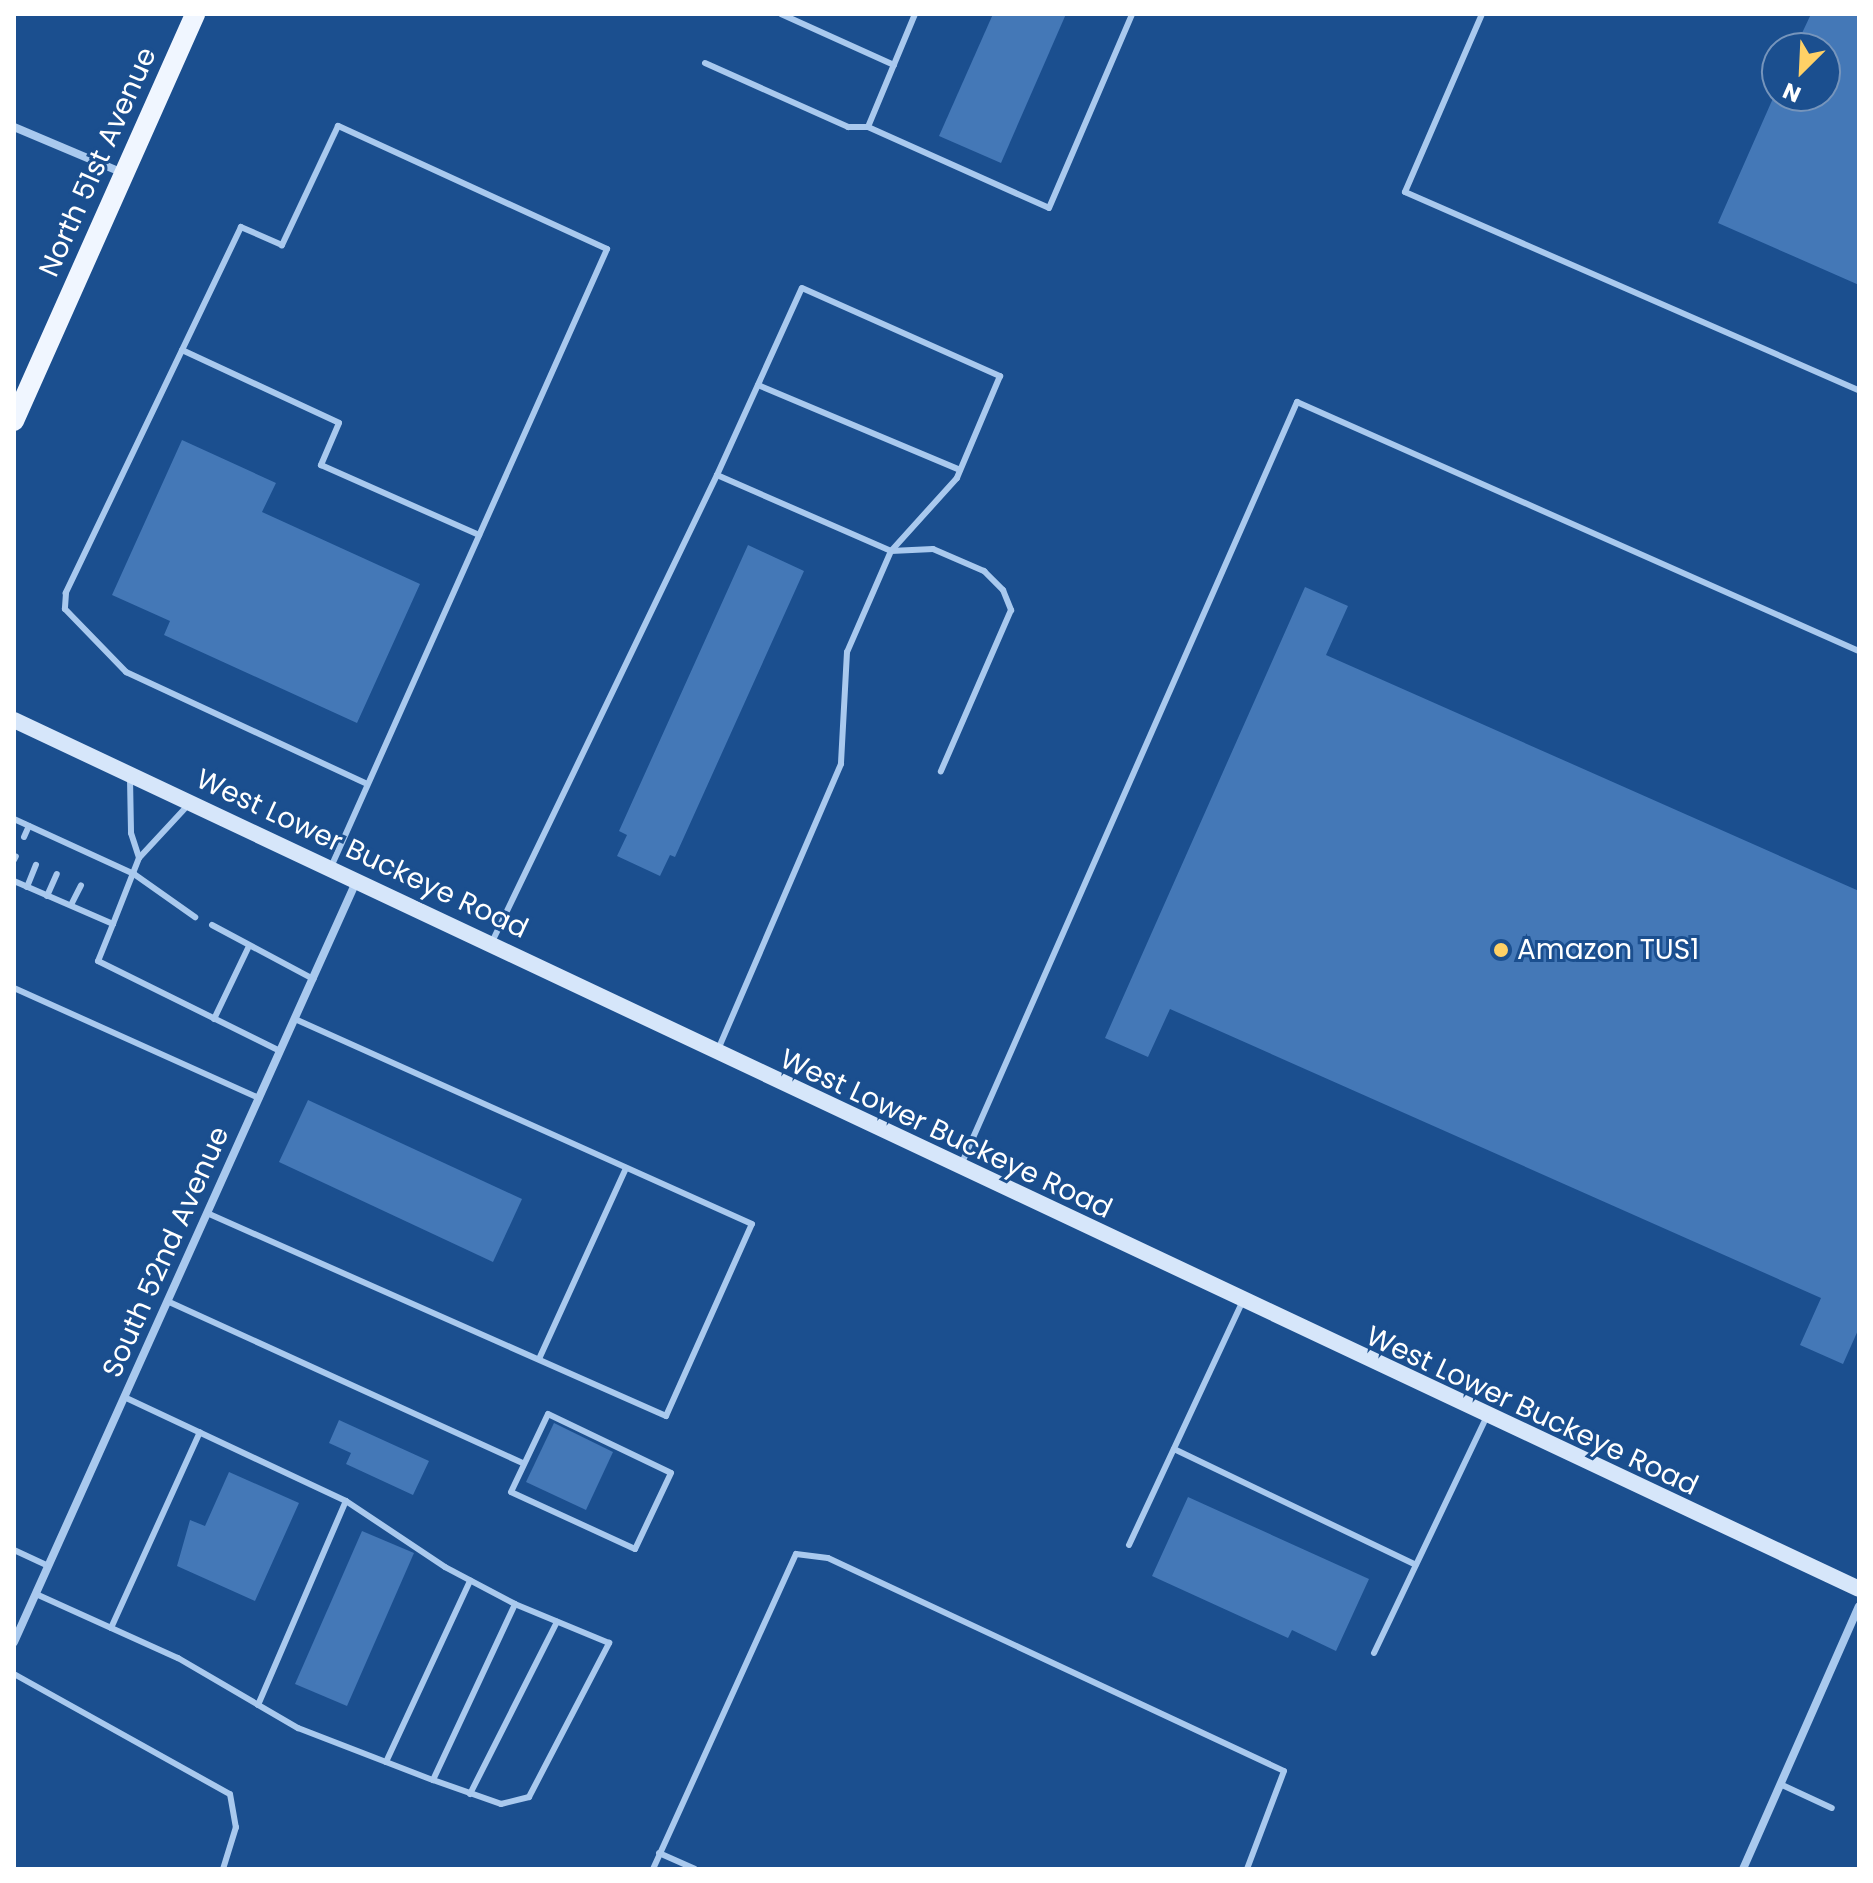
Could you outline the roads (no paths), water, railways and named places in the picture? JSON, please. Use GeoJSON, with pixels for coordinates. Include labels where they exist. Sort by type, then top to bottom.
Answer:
{"type":"FeatureCollection","features":[{"type":"Feature","properties":{"kind":"main road","name":"North 51st Avenue"},"geometry":{"type":"LineString","coordinates":[[14,421],[195,14]]}},
{"type":"Feature","properties":{"kind":"main road","name":"West Lower Buckeye Road"},"geometry":{"type":"LineString","coordinates":[[14,720],[331,867],[1486,1418],[1859,1589]]}},
{"type":"Feature","properties":{"kind":"street"},"geometry":{"type":"LineString","coordinates":[[14,127],[124,174]]}},
{"type":"Feature","properties":{"kind":"street","name":"South 52nd Avenue"},"geometry":{"type":"LineString","coordinates":[[14,1642],[357,880]]}},
{"type":"Feature","properties":{"kind":"street"},"geometry":{"type":"LineString","coordinates":[[1743,1869],[1859,1606]]}},
{"type":"Feature","properties":{"kind":"lane"},"geometry":{"type":"LineString","coordinates":[[781,14],[894,65]]}},
{"type":"Feature","properties":{"kind":"lane"},"geometry":{"type":"LineString","coordinates":[[868,127],[915,14]]}},
{"type":"Feature","properties":{"kind":"lane"},"geometry":{"type":"LineString","coordinates":[[705,63],[848,127],[868,127],[1049,208],[1132,14]]}},
{"type":"Feature","properties":{"kind":"lane"},"geometry":{"type":"LineString","coordinates":[[1482,14],[1405,192],[1859,390]]}},
{"type":"Feature","properties":{"kind":"lane"},"geometry":{"type":"LineString","coordinates":[[331,867],[607,249],[338,126],[282,245],[241,227],[66,593],[65,609],[126,672],[367,784]]}},
{"type":"Feature","properties":{"kind":"lane"},"geometry":{"type":"LineString","coordinates":[[491,944],[717,475],[802,288],[1000,376],[960,470],[891,551],[847,652],[841,764],[717,1053]]}},
{"type":"Feature","properties":{"kind":"lane"},"geometry":{"type":"LineString","coordinates":[[182,350],[339,423],[321,465],[479,535]]}},
{"type":"Feature","properties":{"kind":"lane"},"geometry":{"type":"LineString","coordinates":[[758,385],[960,470]]}},
{"type":"Feature","properties":{"kind":"lane"},"geometry":{"type":"LineString","coordinates":[[959,1169],[1297,402],[1859,651]]}},
{"type":"Feature","properties":{"kind":"lane"},"geometry":{"type":"LineString","coordinates":[[717,475],[891,551],[933,549],[984,571],[1003,590],[1011,610],[941,771]]}},
{"type":"Feature","properties":{"kind":"lane"},"geometry":{"type":"LineString","coordinates":[[130,774],[131,833],[139,858]]}},
{"type":"Feature","properties":{"kind":"lane"},"geometry":{"type":"LineString","coordinates":[[191,802],[139,858],[98,961],[280,1051]]}},
{"type":"Feature","properties":{"kind":"lane"},"geometry":{"type":"LineString","coordinates":[[14,819],[134,874],[195,917]]}},
{"type":"Feature","properties":{"kind":"lane"},"geometry":{"type":"LineString","coordinates":[[24,837],[29,826]]}},
{"type":"Feature","properties":{"kind":"lane"},"geometry":{"type":"LineString","coordinates":[[45,845],[50,835]]}},
{"type":"Feature","properties":{"kind":"lane"},"geometry":{"type":"LineString","coordinates":[[65,854],[69,844]]}},
{"type":"Feature","properties":{"kind":"lane"},"geometry":{"type":"LineString","coordinates":[[90,866],[94,855]]}},
{"type":"Feature","properties":{"kind":"lane"},"geometry":{"type":"LineString","coordinates":[[27,887],[36,865]]}},
{"type":"Feature","properties":{"kind":"lane"},"geometry":{"type":"LineString","coordinates":[[47,896],[57,874]]}},
{"type":"Feature","properties":{"kind":"lane"},"geometry":{"type":"LineString","coordinates":[[14,881],[113,924]]}},
{"type":"Feature","properties":{"kind":"lane"},"geometry":{"type":"LineString","coordinates":[[71,905],[81,885]]}},
{"type":"Feature","properties":{"kind":"lane"},"geometry":{"type":"LineString","coordinates":[[212,925],[313,979]]}},
{"type":"Feature","properties":{"kind":"lane"},"geometry":{"type":"LineString","coordinates":[[214,1019],[249,946]]}},
{"type":"Feature","properties":{"kind":"lane"},"geometry":{"type":"LineString","coordinates":[[14,988],[259,1098]]}},
{"type":"Feature","properties":{"kind":"lane"},"geometry":{"type":"LineString","coordinates":[[207,1213],[666,1416],[752,1224],[295,1019]]}},
{"type":"Feature","properties":{"kind":"lane"},"geometry":{"type":"LineString","coordinates":[[539,1359],[626,1168]]}},
{"type":"Feature","properties":{"kind":"lane"},"geometry":{"type":"LineString","coordinates":[[167,1301],[524,1464]]}},
{"type":"Feature","properties":{"kind":"lane"},"geometry":{"type":"LineString","coordinates":[[1129,1545],[1242,1303]]}},
{"type":"Feature","properties":{"kind":"lane"},"geometry":{"type":"LineString","coordinates":[[36,1594],[178,1658],[298,1728],[501,1804],[529,1797],[609,1643],[515,1604],[470,1581],[346,1501],[124,1397]]}},
{"type":"Feature","properties":{"kind":"lane"},"geometry":{"type":"LineString","coordinates":[[548,1414],[671,1473],[635,1549],[511,1492],[524,1464],[548,1414]]}},
{"type":"Feature","properties":{"kind":"lane"},"geometry":{"type":"LineString","coordinates":[[1374,1653],[1486,1418]]}},
{"type":"Feature","properties":{"kind":"lane"},"geometry":{"type":"LineString","coordinates":[[111,1628],[200,1432]]}},
{"type":"Feature","properties":{"kind":"lane"},"geometry":{"type":"LineString","coordinates":[[1174,1449],[1416,1565]]}},
{"type":"Feature","properties":{"kind":"lane"},"geometry":{"type":"LineString","coordinates":[[258,1705],[346,1501]]}},
{"type":"Feature","properties":{"kind":"lane"},"geometry":{"type":"LineString","coordinates":[[14,1550],[48,1566]]}},
{"type":"Feature","properties":{"kind":"lane"},"geometry":{"type":"LineString","coordinates":[[653,1869],[796,1554],[828,1558],[1284,1771],[1247,1869]]}},
{"type":"Feature","properties":{"kind":"lane"},"geometry":{"type":"LineString","coordinates":[[386,1762],[470,1581]]}},
{"type":"Feature","properties":{"kind":"lane"},"geometry":{"type":"LineString","coordinates":[[433,1780],[515,1604]]}},
{"type":"Feature","properties":{"kind":"lane"},"geometry":{"type":"LineString","coordinates":[[470,1794],[557,1622]]}},
{"type":"Feature","properties":{"kind":"lane"},"geometry":{"type":"LineString","coordinates":[[14,1674],[230,1794],[236,1827],[223,1869]]}},
{"type":"Feature","properties":{"kind":"lane"},"geometry":{"type":"LineString","coordinates":[[1780,1784],[1832,1808]]}},
{"type":"Feature","properties":{"kind":"lane"},"geometry":{"type":"LineString","coordinates":[[659,1853],[695,1869]]}},
{"type":"Feature","properties":{"kind":"place","name":"Amazon TUS1"},"geometry":{"type":"Point","coordinates":[1501,950]}}]}
